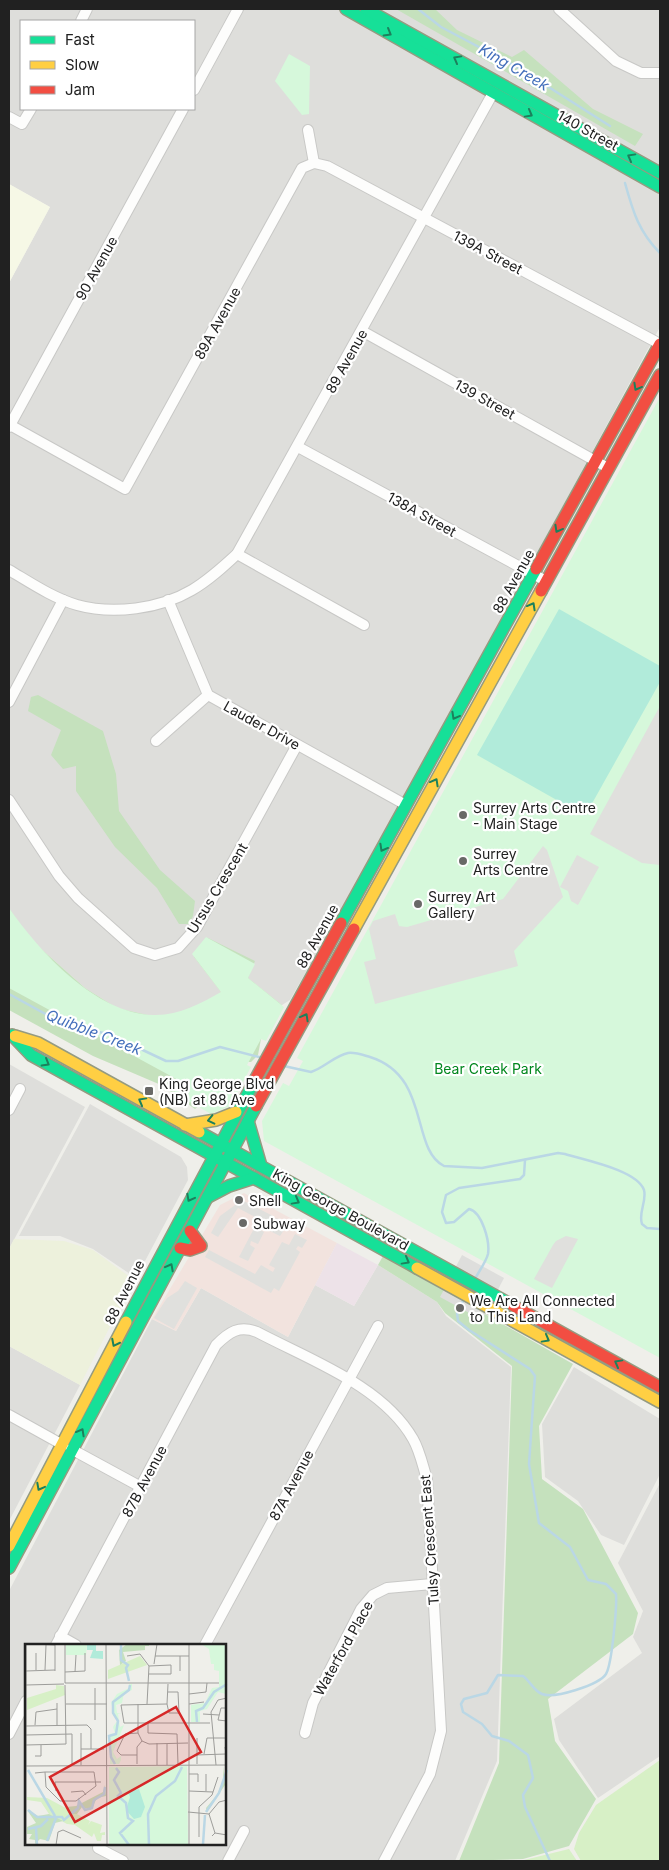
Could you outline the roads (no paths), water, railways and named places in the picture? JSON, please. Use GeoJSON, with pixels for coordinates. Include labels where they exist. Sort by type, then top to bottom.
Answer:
{"type":"FeatureCollection","features":[{"type":"Feature","properties":{"kind":"main road","name":"140 Street"},"geometry":{"type":"LineString","coordinates":[[346,9],[660,187]]}},
{"type":"Feature","properties":{"kind":"main road","name":"140 Street"},"geometry":{"type":"LineString","coordinates":[[366,9],[660,173]]}},
{"type":"Feature","properties":{"kind":"main road","name":"88 Avenue"},"geometry":{"type":"LineString","coordinates":[[9,1568],[67,1447],[236,1112],[660,344]]}},
{"type":"Feature","properties":{"kind":"main road","name":"88 Avenue"},"geometry":{"type":"LineString","coordinates":[[9,1546],[180,1248],[248,1120],[660,375]]}},
{"type":"Feature","properties":{"kind":"main road"},"geometry":{"type":"LineString","coordinates":[[406,805],[412,824]]}},
{"type":"Feature","properties":{"kind":"main road","name":"King George Boulevard"},"geometry":{"type":"LineString","coordinates":[[10,1035],[38,1043],[660,1387]]}},
{"type":"Feature","properties":{"kind":"main road","name":"King George Boulevard"},"geometry":{"type":"LineString","coordinates":[[10,1035],[31,1055],[660,1402]]}},
{"type":"Feature","properties":{"kind":"main road"},"geometry":{"type":"LineString","coordinates":[[185,1125],[216,1120],[236,1112]]}},
{"type":"Feature","properties":{"kind":"main road"},"geometry":{"type":"LineString","coordinates":[[248,1120],[261,1166]]}},
{"type":"Feature","properties":{"kind":"main road"},"geometry":{"type":"LineString","coordinates":[[208,1197],[229,1186],[254,1178]]}},
{"type":"Feature","properties":{"kind":"main road"},"geometry":{"type":"LineString","coordinates":[[180,1248],[190,1250],[201,1246],[190,1230]]}},
{"type":"Feature","properties":{"kind":"street"},"geometry":{"type":"LineString","coordinates":[[82,20],[88,9]]}},
{"type":"Feature","properties":{"kind":"street"},"geometry":{"type":"LineString","coordinates":[[195,88],[238,9]]}},
{"type":"Feature","properties":{"kind":"street"},"geometry":{"type":"LineString","coordinates":[[559,9],[616,61],[641,73],[660,73]]}},
{"type":"Feature","properties":{"kind":"street","name":"89 Avenue"},"geometry":{"type":"LineString","coordinates":[[9,570],[63,600],[93,608],[117,610],[138,608],[168,600],[192,590],[237,554],[493,94]]}},
{"type":"Feature","properties":{"kind":"street"},"geometry":{"type":"LineString","coordinates":[[9,117],[22,124],[30,110]]}},
{"type":"Feature","properties":{"kind":"street","name":"90 Avenue"},"geometry":{"type":"LineString","coordinates":[[9,426],[183,110]]}},
{"type":"Feature","properties":{"kind":"street"},"geometry":{"type":"LineString","coordinates":[[308,130],[314,163]]}},
{"type":"Feature","properties":{"kind":"street","name":"139A Street"},"geometry":{"type":"LineString","coordinates":[[314,163],[327,166],[660,344]]}},
{"type":"Feature","properties":{"kind":"street","name":"89A Avenue"},"geometry":{"type":"LineString","coordinates":[[9,426],[125,488],[302,168],[314,163]]}},
{"type":"Feature","properties":{"kind":"street","name":"139 Street"},"geometry":{"type":"LineString","coordinates":[[362,331],[608,468]]}},
{"type":"Feature","properties":{"kind":"street","name":"138A Street"},"geometry":{"type":"LineString","coordinates":[[298,447],[546,581]]}},
{"type":"Feature","properties":{"kind":"street"},"geometry":{"type":"LineString","coordinates":[[237,554],[364,626]]}},
{"type":"Feature","properties":{"kind":"street"},"geometry":{"type":"LineString","coordinates":[[9,702],[63,600]]}},
{"type":"Feature","properties":{"kind":"street","name":"Lauder Drive"},"geometry":{"type":"LineString","coordinates":[[168,600],[208,695],[406,805]]}},
{"type":"Feature","properties":{"kind":"street"},"geometry":{"type":"LineString","coordinates":[[156,740],[208,695]]}},
{"type":"Feature","properties":{"kind":"street","name":"Ursus Crescent"},"geometry":{"type":"LineString","coordinates":[[9,800],[59,876],[78,898],[134,948],[155,956],[178,948],[197,927],[297,745]]}},
{"type":"Feature","properties":{"kind":"street"},"geometry":{"type":"LineString","coordinates":[[9,1110],[20,1089]]}},
{"type":"Feature","properties":{"kind":"street","name":"87A Avenue"},"geometry":{"type":"LineString","coordinates":[[206,1644],[347,1380],[378,1326]]}},
{"type":"Feature","properties":{"kind":"street","name":"Tulsy Crescent East"},"geometry":{"type":"LineString","coordinates":[[242,1328],[257,1332],[372,1393],[394,1412],[414,1441],[427,1479],[441,1730],[430,1774],[384,1861]]}},
{"type":"Feature","properties":{"kind":"street","name":"87B Avenue"},"geometry":{"type":"LineString","coordinates":[[58,1641],[216,1345],[227,1334],[242,1328]]}},
{"type":"Feature","properties":{"kind":"street"},"geometry":{"type":"LineString","coordinates":[[9,1415],[141,1487]]}},
{"type":"Feature","properties":{"kind":"street","name":"Waterford Place"},"geometry":{"type":"LineString","coordinates":[[305,1732],[313,1702],[361,1609],[373,1594],[388,1588],[432,1584]]}},
{"type":"Feature","properties":{"kind":"street"},"geometry":{"type":"LineString","coordinates":[[58,1641],[72,1644]]}},
{"type":"Feature","properties":{"kind":"street"},"geometry":{"type":"LineString","coordinates":[[9,1734],[25,1703]]}},
{"type":"Feature","properties":{"kind":"street"},"geometry":{"type":"LineString","coordinates":[[228,1861],[244,1831]]}},
{"type":"Feature","properties":{"kind":"street"},"geometry":{"type":"LineString","coordinates":[[99,1846],[123,1861]]}},
{"type":"Feature","properties":{"kind":"waterway","name":"King Creek"},"geometry":{"type":"LineString","coordinates":[[418,9],[441,27],[517,67],[610,126]]}},
{"type":"Feature","properties":{"kind":"waterway","name":"King Creek"},"geometry":{"type":"LineString","coordinates":[[625,183],[638,221],[647,237],[660,253]]}},
{"type":"Feature","properties":{"kind":"waterway","name":"Quibble Creek"},"geometry":{"type":"LineString","coordinates":[[9,994],[60,1022],[111,1035],[166,1061],[178,1061],[220,1047],[263,1058]]}},
{"type":"Feature","properties":{"kind":"waterway","name":"Quibble Creek"},"geometry":{"type":"LineString","coordinates":[[284,1066],[311,1072],[348,1053],[370,1057],[389,1066],[403,1080],[411,1095],[427,1144],[434,1157],[444,1166],[482,1168],[558,1153],[596,1163],[621,1171],[639,1183],[645,1194],[641,1216],[642,1224],[647,1228],[660,1229]]}},
{"type":"Feature","properties":{"kind":"waterway"},"geometry":{"type":"LineString","coordinates":[[475,1279],[488,1254],[488,1242],[484,1228],[478,1215],[469,1209],[454,1222],[446,1223],[442,1212],[446,1195],[459,1188],[520,1179],[524,1175],[525,1160]]}},
{"type":"Feature","properties":{"kind":"waterway"},"geometry":{"type":"LineString","coordinates":[[463,1301],[457,1313],[458,1321],[530,1369],[535,1376],[529,1464],[539,1523],[570,1547],[588,1580],[606,1584],[616,1594],[612,1648],[608,1668],[602,1678],[576,1690],[548,1695],[539,1693],[523,1676],[498,1675],[487,1693],[464,1699],[461,1704],[463,1712],[482,1724],[492,1736],[509,1741],[528,1755],[533,1778],[523,1795],[525,1807],[550,1861]]}},
{"type":"Feature","properties":{"kind":"place","name":"Surrey Arts Centre - Main Stage"},"geometry":{"type":"Point","coordinates":[463,815]}},
{"type":"Feature","properties":{"kind":"place","name":"Surrey Arts Centre"},"geometry":{"type":"Point","coordinates":[463,861]}},
{"type":"Feature","properties":{"kind":"place","name":"Surrey Art Gallery"},"geometry":{"type":"Point","coordinates":[418,904]}},
{"type":"Feature","properties":{"kind":"place","name":"King George Blvd (NB) at 88 Ave"},"geometry":{"type":"Point","coordinates":[149,1091]}},
{"type":"Feature","properties":{"kind":"place","name":"Shell"},"geometry":{"type":"Point","coordinates":[239,1200]}},
{"type":"Feature","properties":{"kind":"place","name":"Subway"},"geometry":{"type":"Point","coordinates":[243,1223]}},
{"type":"Feature","properties":{"kind":"place","name":"We Are All Connected to This Land"},"geometry":{"type":"Point","coordinates":[460,1308]}},
{"type":"Feature","properties":{"kind":"park label","name":"Bear Creek Park"},"geometry":{"type":"Point","coordinates":[488,1068]}}]}
